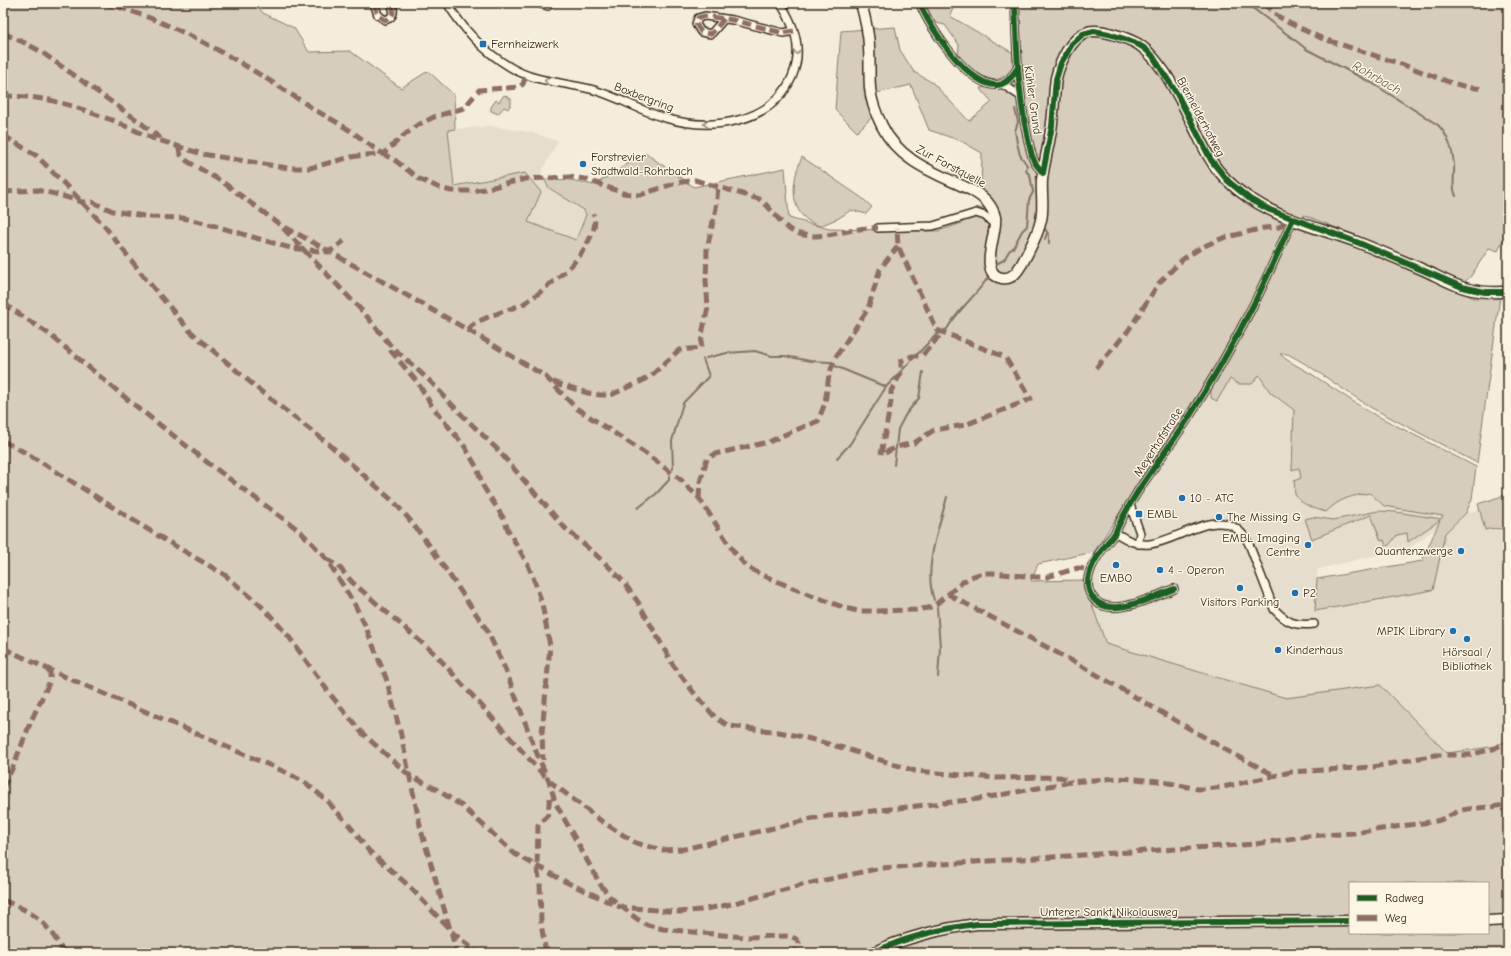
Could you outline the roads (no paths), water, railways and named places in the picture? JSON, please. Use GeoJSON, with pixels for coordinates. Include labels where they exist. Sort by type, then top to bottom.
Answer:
{"type":"FeatureCollection","features":[{"type":"Feature","properties":{"kind":"street"},"geometry":{"type":"LineString","coordinates":[[374,3],[378,15],[385,20],[393,14],[391,3]]}},
{"type":"Feature","properties":{"kind":"street","name":"Boxbergring"},"geometry":{"type":"LineString","coordinates":[[447,3],[465,29],[482,47],[504,64],[520,73],[540,80],[594,90],[662,118],[713,124],[743,119],[763,111],[787,88],[795,67],[797,44],[788,16],[780,3]]}},
{"type":"Feature","properties":{"kind":"street"},"geometry":{"type":"LineString","coordinates":[[537,3],[548,6]]}},
{"type":"Feature","properties":{"kind":"street","name":"Zur Forstquelle"},"geometry":{"type":"LineString","coordinates":[[861,3],[867,28],[869,45],[870,87],[877,116],[886,134],[895,146],[914,162],[975,192],[984,198],[993,210],[995,225],[989,266],[992,273],[996,276],[1006,278],[1012,276],[1018,270],[1033,243],[1042,213],[1043,173]]}},
{"type":"Feature","properties":{"kind":"street"},"geometry":{"type":"LineString","coordinates":[[920,3],[933,29],[954,57],[976,77],[985,83],[993,85],[1002,84],[1010,78],[1017,69]]}},
{"type":"Feature","properties":{"kind":"street","name":"Kühler Grund"},"geometry":{"type":"LineString","coordinates":[[1015,3],[1017,69],[1020,95],[1032,156],[1035,163],[1043,173]]}},
{"type":"Feature","properties":{"kind":"street"},"geometry":{"type":"LineString","coordinates":[[724,19],[744,22],[783,33],[794,31]]}},
{"type":"Feature","properties":{"kind":"street","name":"Bierhelderhofweg"},"geometry":{"type":"LineString","coordinates":[[1043,173],[1052,126],[1056,79],[1059,68],[1068,50],[1078,38],[1090,32],[1100,32],[1138,44],[1159,64],[1171,83],[1206,153],[1233,186],[1252,200],[1270,210],[1366,245],[1462,287],[1485,292],[1508,292]]}},
{"type":"Feature","properties":{"kind":"street"},"geometry":{"type":"LineString","coordinates":[[1002,84],[1020,95]]}},
{"type":"Feature","properties":{"kind":"street"},"geometry":{"type":"LineString","coordinates":[[878,228],[933,226],[976,213],[985,216],[995,225]]}},
{"type":"Feature","properties":{"kind":"street","name":"Meyerhofstraße"},"geometry":{"type":"LineString","coordinates":[[1174,589],[1122,607],[1107,607],[1096,601],[1088,590],[1089,574],[1094,562],[1116,532],[1120,522],[1189,416],[1227,354],[1262,286],[1293,219]]}},
{"type":"Feature","properties":{"kind":"street"},"geometry":{"type":"LineString","coordinates":[[1130,506],[1140,533],[1138,544]]}},
{"type":"Feature","properties":{"kind":"street"},"geometry":{"type":"LineString","coordinates":[[1116,532],[1138,544],[1150,544],[1204,524],[1218,523],[1232,527],[1240,533],[1249,544],[1274,609],[1291,622],[1301,625],[1314,624]]}},
{"type":"Feature","properties":{"kind":"street"},"geometry":{"type":"LineString","coordinates":[[1489,922],[1508,920]]}},
{"type":"Feature","properties":{"kind":"street","name":"Unterer Sankt Nikolausweg"},"geometry":{"type":"LineString","coordinates":[[873,953],[893,944],[912,938],[965,925],[977,924],[1349,921]]}},
{"type":"Feature","properties":{"kind":"waterway","name":"Rohrbach"},"geometry":{"type":"LineString","coordinates":[[1246,3],[1306,49],[1372,83],[1438,125],[1445,134],[1451,149],[1454,165],[1453,185],[1456,196]]}},
{"type":"Feature","properties":{"kind":"waterway"},"geometry":{"type":"LineString","coordinates":[[995,266],[1004,260],[1009,251],[1013,248],[1022,231],[1027,226],[1029,200],[1033,192],[1030,175],[1026,171],[1027,165],[1020,155],[1017,143],[1015,131],[1018,122],[1015,109]]}},
{"type":"Feature","properties":{"kind":"waterway"},"geometry":{"type":"LineString","coordinates":[[1043,226],[1049,235],[1049,243]]}},
{"type":"Feature","properties":{"kind":"waterway"},"geometry":{"type":"LineString","coordinates":[[1045,239],[1047,233]]}},
{"type":"Feature","properties":{"kind":"waterway"},"geometry":{"type":"LineString","coordinates":[[943,331],[947,329],[951,322],[989,276]]}},
{"type":"Feature","properties":{"kind":"waterway"},"geometry":{"type":"LineString","coordinates":[[837,458],[850,444],[886,387],[937,334],[941,333]]}},
{"type":"Feature","properties":{"kind":"waterway"},"geometry":{"type":"LineString","coordinates":[[706,358],[727,353],[755,351],[772,356],[785,356],[810,361],[830,362],[835,366],[886,387]]}},
{"type":"Feature","properties":{"kind":"waterway"},"geometry":{"type":"LineString","coordinates":[[673,469],[672,441],[683,403],[709,376],[703,359]]}},
{"type":"Feature","properties":{"kind":"waterway"},"geometry":{"type":"LineString","coordinates":[[894,465],[898,429],[906,414],[919,398],[923,372]]}},
{"type":"Feature","properties":{"kind":"waterway"},"geometry":{"type":"LineString","coordinates":[[638,508],[656,494],[669,480],[669,476]]}},
{"type":"Feature","properties":{"kind":"waterway"},"geometry":{"type":"LineString","coordinates":[[934,600],[931,588],[931,562],[936,535],[947,497]]}},
{"type":"Feature","properties":{"kind":"waterway"},"geometry":{"type":"LineString","coordinates":[[937,607],[940,647],[938,677]]}},
{"type":"Feature","properties":{"kind":"place","name":"Fernheizwerk"},"geometry":{"type":"Point","coordinates":[483,44]}},
{"type":"Feature","properties":{"kind":"place","name":"Forstrevier Stadtwald-Rohrbach"},"geometry":{"type":"Point","coordinates":[583,164]}},
{"type":"Feature","properties":{"kind":"place","name":"10 - ATC"},"geometry":{"type":"Point","coordinates":[1182,498]}},
{"type":"Feature","properties":{"kind":"place","name":"EMBL"},"geometry":{"type":"Point","coordinates":[1139,514]}},
{"type":"Feature","properties":{"kind":"place","name":"The Missing G"},"geometry":{"type":"Point","coordinates":[1219,517]}},
{"type":"Feature","properties":{"kind":"place","name":"EMBL Imaging Centre"},"geometry":{"type":"Point","coordinates":[1308,545]}},
{"type":"Feature","properties":{"kind":"place","name":"Quantenzwerge"},"geometry":{"type":"Point","coordinates":[1461,551]}},
{"type":"Feature","properties":{"kind":"place","name":"EMBO"},"geometry":{"type":"Point","coordinates":[1116,565]}},
{"type":"Feature","properties":{"kind":"place","name":"4 - Operon"},"geometry":{"type":"Point","coordinates":[1160,570]}},
{"type":"Feature","properties":{"kind":"place","name":"Visitors Parking"},"geometry":{"type":"Point","coordinates":[1240,588]}},
{"type":"Feature","properties":{"kind":"place","name":"P2"},"geometry":{"type":"Point","coordinates":[1295,593]}},
{"type":"Feature","properties":{"kind":"place","name":"MPIK Library"},"geometry":{"type":"Point","coordinates":[1453,631]}},
{"type":"Feature","properties":{"kind":"place","name":"Hörsaal / Bibliothek"},"geometry":{"type":"Point","coordinates":[1467,639]}},
{"type":"Feature","properties":{"kind":"place","name":"Kinderhaus"},"geometry":{"type":"Point","coordinates":[1278,650]}}]}
